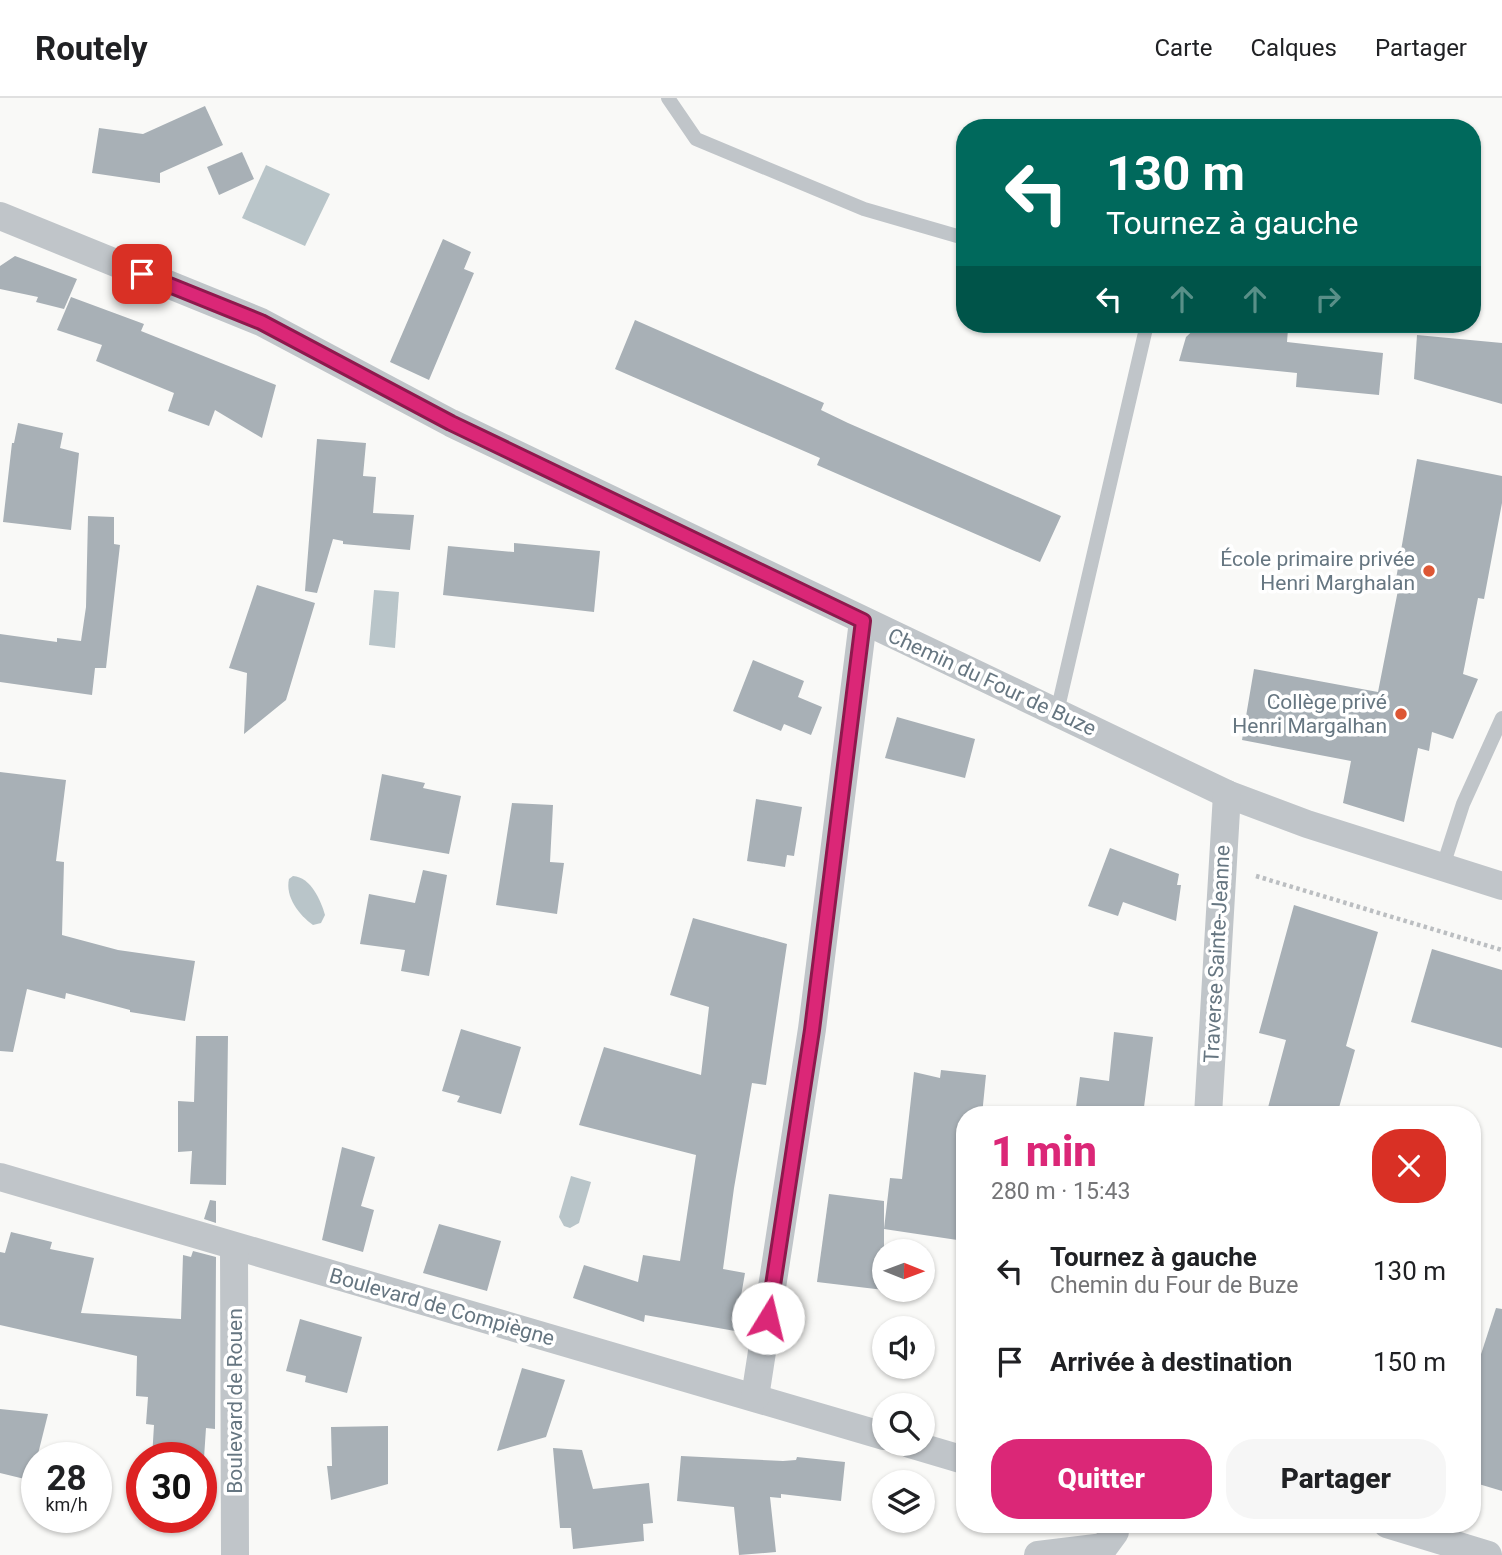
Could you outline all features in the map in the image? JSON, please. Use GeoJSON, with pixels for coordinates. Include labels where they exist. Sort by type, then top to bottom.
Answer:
{"type":"FeatureCollection","features":[{"type":"Feature","properties":{"kind":"street","name":"Chemin du Four de Buze"},"geometry":{"type":"LineString","coordinates":[[0,216],[261,322],[451,423],[1227,794],[1307,824],[1502,886]]}},
{"type":"Feature","properties":{"kind":"street"},"geometry":{"type":"LineString","coordinates":[[755,1397],[812,1030],[863,621]]}},
{"type":"Feature","properties":{"kind":"street","name":"Traverse Sainte-Jeanne"},"geometry":{"type":"LineString","coordinates":[[1208,1106],[1227,794]]}},
{"type":"Feature","properties":{"kind":"street","name":"Boulevard de Compiègne"},"geometry":{"type":"LineString","coordinates":[[0,1177],[872,1432]]}},
{"type":"Feature","properties":{"kind":"street","name":"Boulevard de Rouen"},"geometry":{"type":"LineString","coordinates":[[234,1247],[235,1555]]}},
{"type":"Feature","properties":{"kind":"street"},"geometry":{"type":"LineString","coordinates":[[935,1451],[956,1458]]}},
{"type":"Feature","properties":{"kind":"street"},"geometry":{"type":"LineString","coordinates":[[1038,1555],[1104,1547],[1112,1533]]}},
{"type":"Feature","properties":{"kind":"street"},"geometry":{"type":"LineString","coordinates":[[1416,1533],[1488,1555]]}},
{"type":"Feature","properties":{"kind":"lane"},"geometry":{"type":"LineString","coordinates":[[668,98],[696,139],[864,209],[956,236]]}},
{"type":"Feature","properties":{"kind":"lane"},"geometry":{"type":"LineString","coordinates":[[1057,712],[1145,333]]}},
{"type":"Feature","properties":{"kind":"lane"},"geometry":{"type":"LineString","coordinates":[[1443,866],[1463,804],[1502,718]]}},
{"type":"Feature","properties":{"kind":"path"},"geometry":{"type":"LineString","coordinates":[[1221,866],[1502,950]]}},
{"type":"Feature","properties":{"kind":"shaded area"},"geometry":{"type":"Polygon","coordinates":[[[266,165],[330,194],[305,246],[242,218],[266,165]]]}},
{"type":"Feature","properties":{"kind":"shaded area"},"geometry":{"type":"Polygon","coordinates":[[[374,590],[399,592],[395,648],[369,645],[374,590]]]}},
{"type":"Feature","properties":{"kind":"shaded area"},"geometry":{"type":"Polygon","coordinates":[[[293,876],[305,881],[314,891],[325,915],[321,923],[313,925],[294,905],[288,886],[289,879],[293,876]]]}},
{"type":"Feature","properties":{"kind":"shaded area"},"geometry":{"type":"Polygon","coordinates":[[[571,1176],[591,1182],[579,1223],[570,1228],[564,1226],[559,1217],[571,1176]]]}},
{"type":"Feature","properties":{"kind":"building"},"geometry":{"type":"Polygon","coordinates":[[[205,106],[223,145],[160,173],[160,183],[92,173],[99,128],[143,134],[205,106]]]}},
{"type":"Feature","properties":{"kind":"building"},"geometry":{"type":"Polygon","coordinates":[[[242,152],[254,179],[219,195],[207,167],[242,152]]]}},
{"type":"Feature","properties":{"kind":"building"},"geometry":{"type":"Polygon","coordinates":[[[443,239],[471,252],[464,269],[474,273],[429,380],[390,362],[443,239]]]}},
{"type":"Feature","properties":{"kind":"building"},"geometry":{"type":"Polygon","coordinates":[[[15,256],[77,279],[64,309],[36,302],[38,297],[0,289],[0,266],[15,256]]]}},
{"type":"Feature","properties":{"kind":"building"},"geometry":{"type":"Polygon","coordinates":[[[71,297],[144,324],[141,331],[276,385],[262,438],[215,410],[209,426],[168,411],[174,393],[96,361],[102,345],[57,330],[71,297]]]}},
{"type":"Feature","properties":{"kind":"building"},"geometry":{"type":"Polygon","coordinates":[[[635,320],[824,403],[821,410],[848,423],[1061,516],[1040,562],[817,465],[820,458],[615,369],[635,320]]]}},
{"type":"Feature","properties":{"kind":"building"},"geometry":{"type":"Polygon","coordinates":[[[1190,333],[1288,333],[1287,342],[1383,353],[1379,395],[1296,387],[1297,373],[1179,361],[1186,337],[1190,333]]]}},
{"type":"Feature","properties":{"kind":"building"},"geometry":{"type":"Polygon","coordinates":[[[1417,335],[1502,343],[1502,404],[1414,379],[1417,335]]]}},
{"type":"Feature","properties":{"kind":"building"},"geometry":{"type":"Polygon","coordinates":[[[18,423],[63,433],[60,448],[79,453],[71,530],[3,522],[12,443],[18,423]]]}},
{"type":"Feature","properties":{"kind":"building"},"geometry":{"type":"Polygon","coordinates":[[[317,439],[366,443],[363,476],[376,477],[373,513],[414,515],[410,550],[343,544],[343,541],[333,539],[317,593],[305,591],[317,439]]]}},
{"type":"Feature","properties":{"kind":"building"},"geometry":{"type":"Polygon","coordinates":[[[1417,459],[1502,476],[1502,503],[1484,599],[1478,598],[1463,674],[1478,679],[1453,739],[1432,732],[1429,751],[1418,748],[1404,822],[1343,803],[1351,761],[1242,740],[1254,669],[1378,692],[1400,580],[1396,579],[1417,459]]]}},
{"type":"Feature","properties":{"kind":"building"},"geometry":{"type":"Polygon","coordinates":[[[88,516],[114,517],[114,544],[120,545],[106,668],[95,668],[92,695],[0,682],[0,634],[57,642],[57,638],[81,641],[86,607],[88,516]]]}},
{"type":"Feature","properties":{"kind":"building"},"geometry":{"type":"Polygon","coordinates":[[[514,543],[600,551],[594,612],[443,595],[448,546],[514,552],[514,543]]]}},
{"type":"Feature","properties":{"kind":"building"},"geometry":{"type":"Polygon","coordinates":[[[257,585],[315,603],[286,700],[244,734],[247,673],[229,668],[257,585]]]}},
{"type":"Feature","properties":{"kind":"building"},"geometry":{"type":"Polygon","coordinates":[[[753,660],[804,681],[798,697],[822,707],[811,735],[784,724],[781,731],[733,711],[753,660]]]}},
{"type":"Feature","properties":{"kind":"building"},"geometry":{"type":"Polygon","coordinates":[[[897,717],[975,739],[965,778],[885,758],[897,717]]]}},
{"type":"Feature","properties":{"kind":"building"},"geometry":{"type":"Polygon","coordinates":[[[0,772],[66,780],[56,861],[64,862],[62,935],[118,950],[195,961],[185,1021],[130,1012],[66,993],[65,999],[27,989],[13,1052],[0,1051],[0,772]]]}},
{"type":"Feature","properties":{"kind":"building"},"geometry":{"type":"Polygon","coordinates":[[[382,774],[425,783],[423,788],[461,796],[449,854],[370,840],[382,774]]]}},
{"type":"Feature","properties":{"kind":"building"},"geometry":{"type":"Polygon","coordinates":[[[756,799],[802,807],[794,856],[787,855],[785,867],[747,861],[756,799]]]}},
{"type":"Feature","properties":{"kind":"building"},"geometry":{"type":"Polygon","coordinates":[[[512,803],[553,805],[550,862],[564,863],[557,914],[496,905],[512,803]]]}},
{"type":"Feature","properties":{"kind":"building"},"geometry":{"type":"Polygon","coordinates":[[[1110,848],[1179,874],[1177,885],[1181,885],[1176,921],[1123,902],[1118,916],[1088,906],[1110,848]]]}},
{"type":"Feature","properties":{"kind":"building"},"geometry":{"type":"Polygon","coordinates":[[[423,870],[447,875],[429,976],[401,971],[405,950],[360,944],[369,894],[415,903],[423,870]]]}},
{"type":"Feature","properties":{"kind":"building"},"geometry":{"type":"Polygon","coordinates":[[[1294,905],[1378,932],[1346,1046],[1355,1050],[1339,1106],[1268,1106],[1286,1040],[1259,1033],[1294,905]]]}},
{"type":"Feature","properties":{"kind":"building"},"geometry":{"type":"Polygon","coordinates":[[[693,918],[787,944],[766,1085],[752,1083],[723,1269],[745,1273],[735,1331],[645,1315],[644,1322],[573,1298],[584,1265],[638,1282],[643,1255],[680,1261],[696,1155],[579,1125],[604,1047],[701,1075],[709,1007],[670,995],[693,918]]]}},
{"type":"Feature","properties":{"kind":"building"},"geometry":{"type":"Polygon","coordinates":[[[1432,949],[1502,970],[1502,1048],[1411,1022],[1432,949]]]}},
{"type":"Feature","properties":{"kind":"building"},"geometry":{"type":"Polygon","coordinates":[[[461,1029],[521,1047],[501,1114],[457,1102],[460,1096],[442,1091],[461,1029]]]}},
{"type":"Feature","properties":{"kind":"building"},"geometry":{"type":"Polygon","coordinates":[[[1114,1032],[1153,1037],[1144,1106],[1076,1106],[1080,1077],[1109,1081],[1114,1032]]]}},
{"type":"Feature","properties":{"kind":"building"},"geometry":{"type":"Polygon","coordinates":[[[196,1036],[228,1036],[226,1185],[190,1184],[192,1151],[178,1152],[178,1101],[194,1102],[196,1036]]]}},
{"type":"Feature","properties":{"kind":"building"},"geometry":{"type":"Polygon","coordinates":[[[941,1070],[986,1075],[983,1106],[956,1106],[956,1240],[884,1229],[890,1178],[902,1179],[914,1072],[940,1078],[941,1070]]]}},
{"type":"Feature","properties":{"kind":"building"},"geometry":{"type":"Polygon","coordinates":[[[342,1147],[375,1157],[361,1206],[374,1210],[363,1252],[322,1240],[342,1147]]]}},
{"type":"Feature","properties":{"kind":"building"},"geometry":{"type":"Polygon","coordinates":[[[829,1194],[884,1201],[884,1239],[872,1239],[872,1289],[817,1282],[829,1194]]]}},
{"type":"Feature","properties":{"kind":"building"},"geometry":{"type":"Polygon","coordinates":[[[210,1200],[216,1201],[216,1223],[204,1219],[210,1200]]]}},
{"type":"Feature","properties":{"kind":"building"},"geometry":{"type":"Polygon","coordinates":[[[439,1224],[501,1241],[487,1291],[423,1273],[439,1224]]]}},
{"type":"Feature","properties":{"kind":"building"},"geometry":{"type":"Polygon","coordinates":[[[11,1232],[52,1242],[50,1249],[94,1258],[81,1313],[181,1319],[183,1255],[191,1257],[193,1251],[216,1257],[215,1429],[206,1428],[205,1442],[153,1442],[154,1425],[146,1424],[148,1397],[136,1396],[137,1356],[0,1325],[0,1252],[5,1253],[11,1232]]]}},
{"type":"Feature","properties":{"kind":"building"},"geometry":{"type":"Polygon","coordinates":[[[1496,1308],[1502,1309],[1502,1491],[1481,1485],[1481,1354],[1496,1308]]]}},
{"type":"Feature","properties":{"kind":"building"},"geometry":{"type":"Polygon","coordinates":[[[300,1319],[362,1337],[347,1393],[305,1382],[306,1376],[286,1371],[300,1319]]]}},
{"type":"Feature","properties":{"kind":"building"},"geometry":{"type":"Polygon","coordinates":[[[522,1368],[565,1380],[546,1437],[497,1451],[522,1368]]]}},
{"type":"Feature","properties":{"kind":"building"},"geometry":{"type":"Polygon","coordinates":[[[0,1409],[48,1414],[41,1442],[21,1442],[21,1478],[0,1473],[0,1409]]]}},
{"type":"Feature","properties":{"kind":"building"},"geometry":{"type":"Polygon","coordinates":[[[388,1426],[388,1484],[331,1500],[327,1466],[332,1466],[331,1427],[388,1426]]]}},
{"type":"Feature","properties":{"kind":"building"},"geometry":{"type":"Polygon","coordinates":[[[553,1448],[582,1450],[593,1489],[649,1483],[653,1523],[643,1524],[644,1541],[573,1549],[571,1528],[560,1528],[553,1448]]]}},
{"type":"Feature","properties":{"kind":"building"},"geometry":{"type":"Polygon","coordinates":[[[681,1456],[783,1461],[796,1460],[797,1457],[845,1462],[841,1501],[781,1494],[781,1498],[770,1497],[776,1552],[739,1555],[734,1507],[677,1501],[681,1456]]]}},
{"type":"Feature","properties":{"kind":"place","name":"École primaire privée Henri Marghalan"},"geometry":{"type":"Point","coordinates":[1429,571]}},
{"type":"Feature","properties":{"kind":"place","name":"Collège privé Henri Margalhan"},"geometry":{"type":"Point","coordinates":[1401,714]}},
{"type":"Feature","properties":{"kind":"route"},"geometry":{"type":"LineString","coordinates":[[142,274],[261,322],[451,423],[863,621],[812,1030],[768,1318]]}}]}
